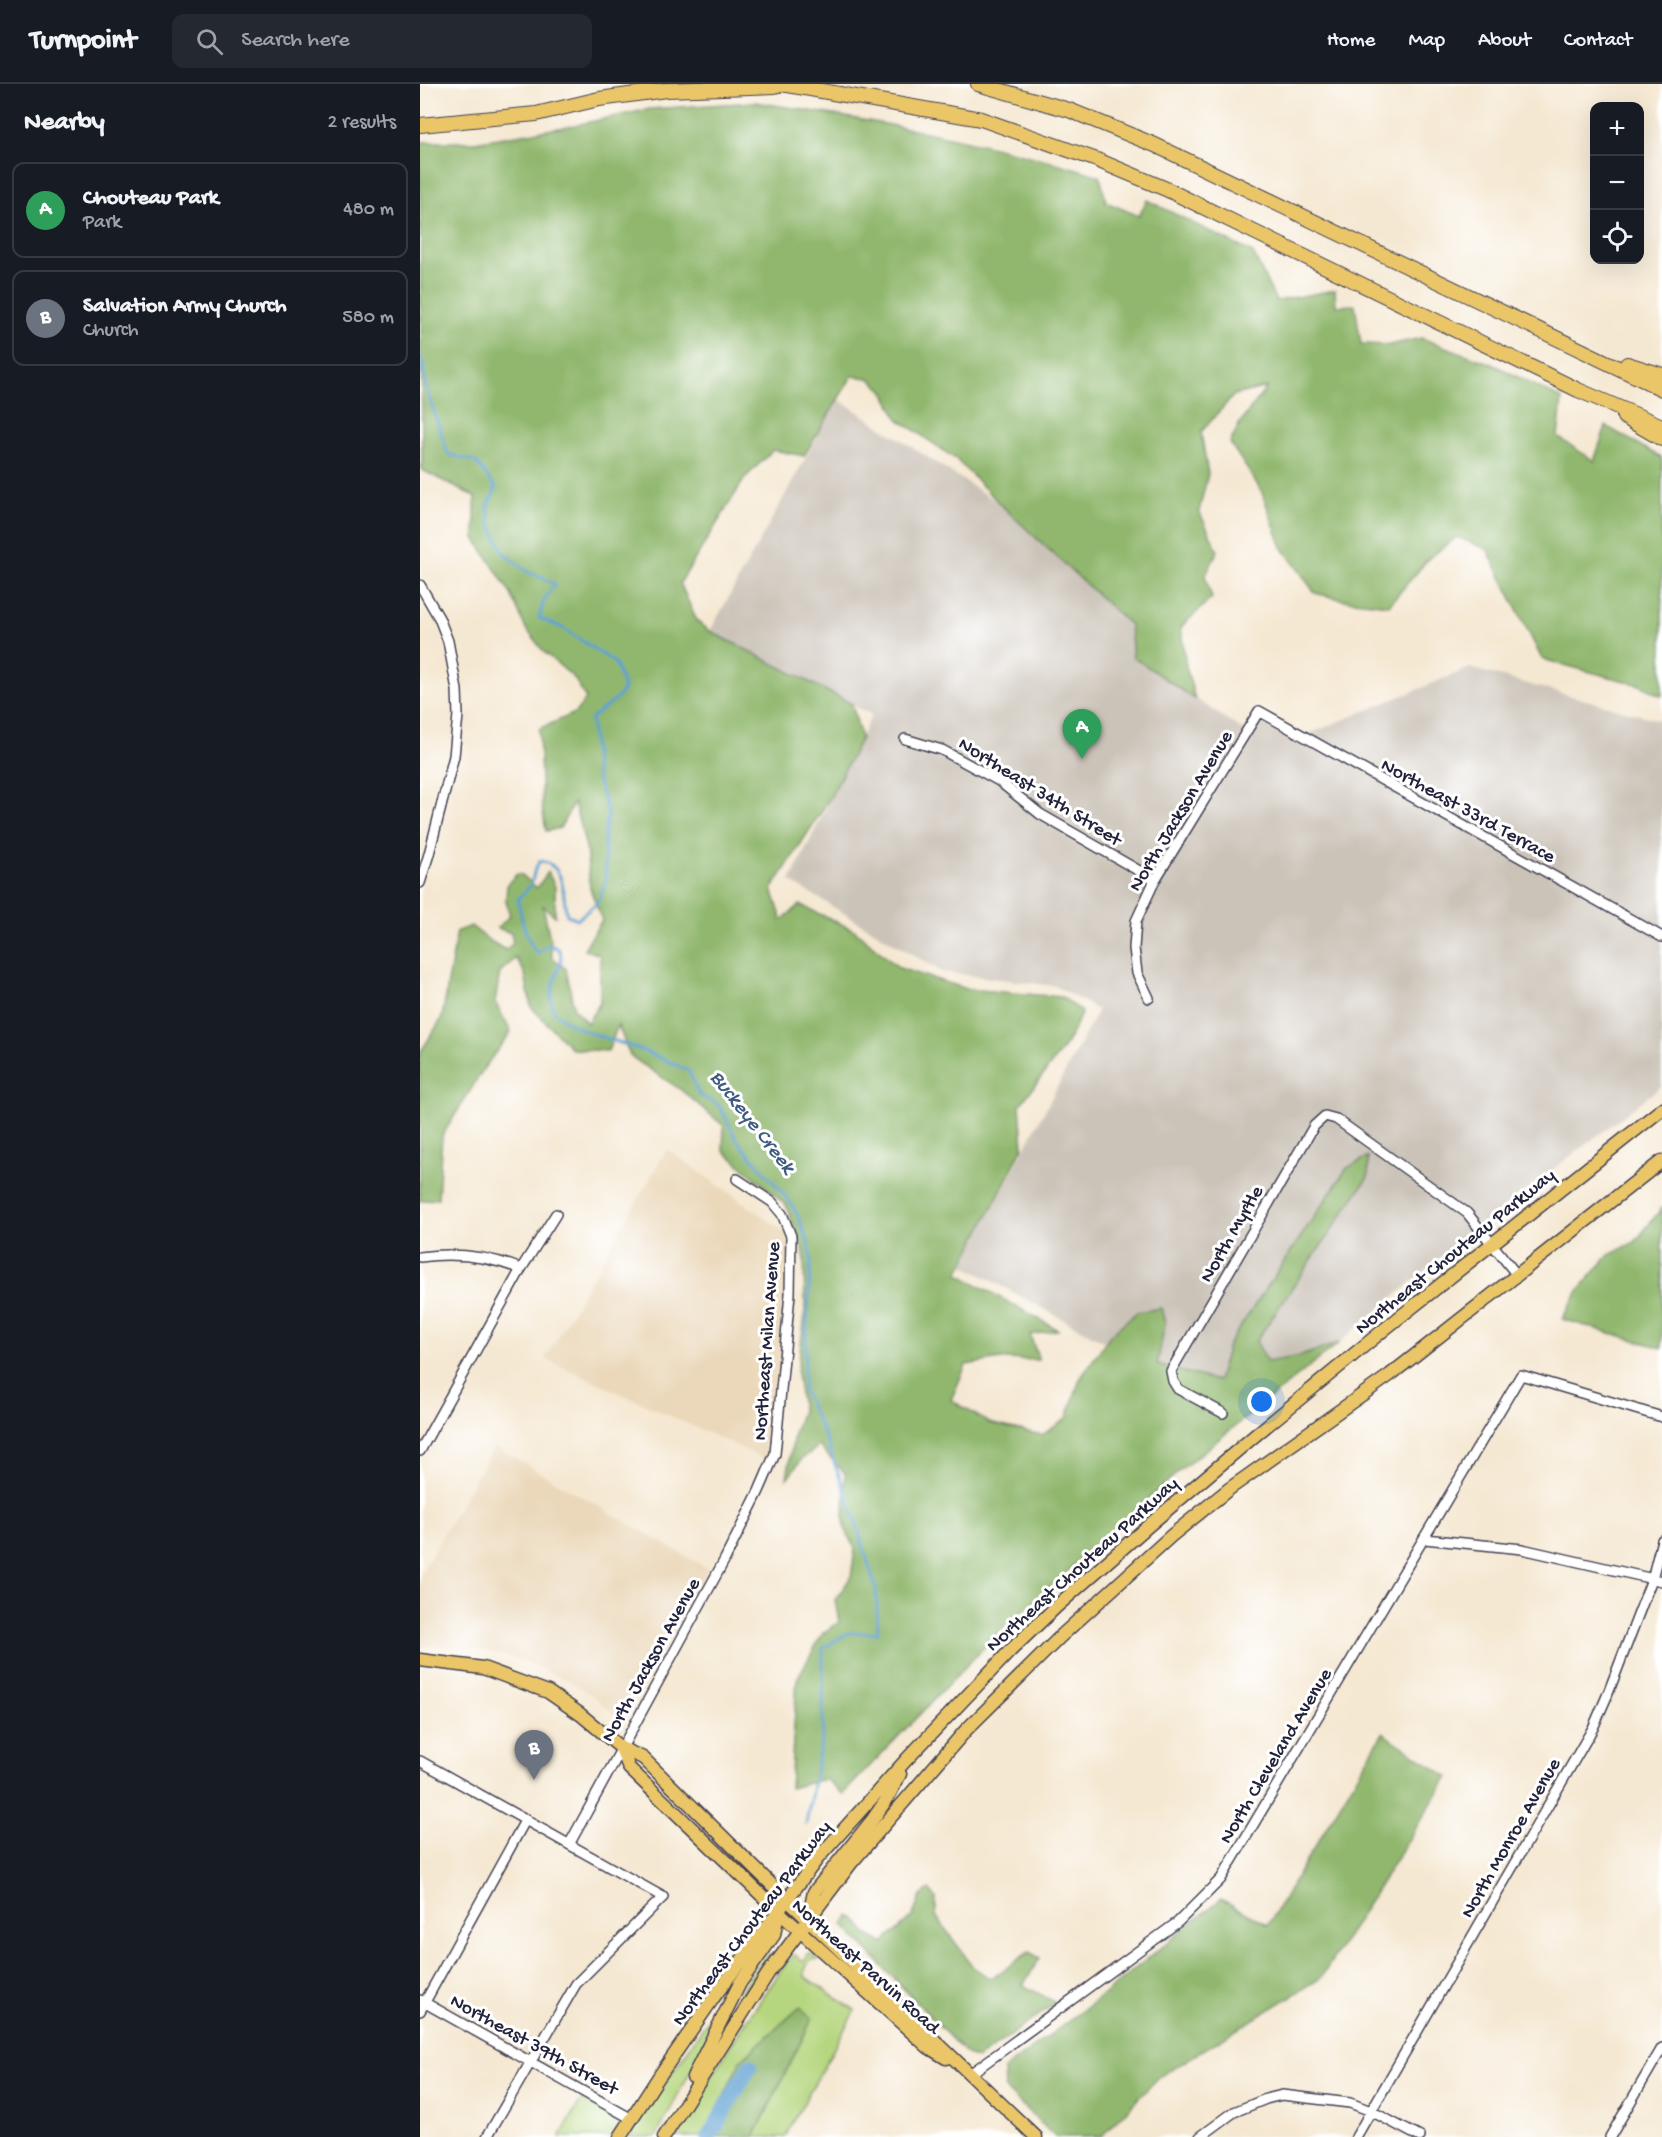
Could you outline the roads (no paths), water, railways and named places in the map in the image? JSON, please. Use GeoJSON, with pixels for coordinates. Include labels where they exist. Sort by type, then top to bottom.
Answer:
{"type":"FeatureCollection","features":[{"type":"Feature","properties":{"kind":"highway"},"geometry":{"type":"LineString","coordinates":[[767,84],[981,119],[1097,159],[1166,189],[1578,390],[1662,426]]}},
{"type":"Feature","properties":{"kind":"highway"},"geometry":{"type":"LineString","coordinates":[[978,84],[1069,110],[1155,145],[1662,389]]}},
{"type":"Feature","properties":{"kind":"highway"},"geometry":{"type":"LineString","coordinates":[[420,125],[536,114],[599,99],[666,90],[788,86]]}},
{"type":"Feature","properties":{"kind":"highway"},"geometry":{"type":"LineString","coordinates":[[1589,353],[1662,375]]}},
{"type":"Feature","properties":{"kind":"highway"},"geometry":{"type":"LineString","coordinates":[[1578,390],[1662,440]]}},
{"type":"Feature","properties":{"kind":"main road","name":"Northeast Chouteau Parkway"},"geometry":{"type":"LineString","coordinates":[[620,2137],[714,1997],[778,1911],[782,1895],[1010,1651],[1057,1606],[1267,1426],[1386,1328],[1494,1245],[1662,1109]]}},
{"type":"Feature","properties":{"kind":"main road"},"geometry":{"type":"LineString","coordinates":[[1641,1178],[1662,1150]]}},
{"type":"Feature","properties":{"kind":"main road","name":"Northeast Chouteau Parkway"},"geometry":{"type":"LineString","coordinates":[[664,2137],[769,1972],[800,1930],[852,1862],[966,1730],[1105,1595],[1171,1536],[1229,1489],[1390,1375],[1662,1161]]}},
{"type":"Feature","properties":{"kind":"main road","name":"Northeast Parvin Road"},"geometry":{"type":"LineString","coordinates":[[420,1660],[483,1668],[548,1692],[580,1714],[621,1748],[643,1758],[782,1895],[1036,2137]]}},
{"type":"Feature","properties":{"kind":"main road","name":"Northeast Parvin Road"},"geometry":{"type":"LineString","coordinates":[[621,1748],[629,1768],[809,1940],[928,2047],[970,2074]]}},
{"type":"Feature","properties":{"kind":"main road"},"geometry":{"type":"LineString","coordinates":[[809,1940],[806,1931],[814,1892],[887,1799],[907,1759]]}},
{"type":"Feature","properties":{"kind":"main road"},"geometry":{"type":"LineString","coordinates":[[671,2124],[710,2040],[740,1983],[774,1935],[778,1911]]}},
{"type":"Feature","properties":{"kind":"street"},"geometry":{"type":"LineString","coordinates":[[420,585],[439,618],[448,642],[456,682],[458,715],[453,756],[420,883]]}},
{"type":"Feature","properties":{"kind":"street","name":"North Jackson Avenue"},"geometry":{"type":"LineString","coordinates":[[1149,998],[1137,973],[1134,948],[1136,921],[1155,880],[1259,711]]}},
{"type":"Feature","properties":{"kind":"street","name":"Northeast 33rd Terrace"},"geometry":{"type":"LineString","coordinates":[[1259,711],[1662,937]]}},
{"type":"Feature","properties":{"kind":"street","name":"Northeast 34th Street"},"geometry":{"type":"LineString","coordinates":[[905,739],[942,750],[999,781],[1040,814],[1155,880]]}},
{"type":"Feature","properties":{"kind":"street","name":"North Myrtle"},"geometry":{"type":"LineString","coordinates":[[1223,1413],[1178,1389],[1171,1371],[1314,1126],[1325,1116],[1336,1119],[1467,1213],[1494,1245]]}},
{"type":"Feature","properties":{"kind":"street","name":"Northeast Milan Avenue"},"geometry":{"type":"LineString","coordinates":[[737,1179],[772,1202],[782,1214],[791,1236],[790,1294],[775,1454],[759,1491]]}},
{"type":"Feature","properties":{"kind":"street"},"geometry":{"type":"LineString","coordinates":[[420,1451],[521,1269],[556,1214]]}},
{"type":"Feature","properties":{"kind":"street"},"geometry":{"type":"LineString","coordinates":[[1494,1245],[1517,1275]]}},
{"type":"Feature","properties":{"kind":"street"},"geometry":{"type":"LineString","coordinates":[[420,1257],[469,1255],[521,1269]]}},
{"type":"Feature","properties":{"kind":"street","name":"North Cleveland Avenue"},"geometry":{"type":"LineString","coordinates":[[970,2074],[1178,1922],[1221,1880],[1521,1376],[1662,1417]]}},
{"type":"Feature","properties":{"kind":"street","name":"North Jackson Avenue"},"geometry":{"type":"LineString","coordinates":[[570,1843],[725,1559],[759,1491]]}},
{"type":"Feature","properties":{"kind":"street"},"geometry":{"type":"LineString","coordinates":[[1425,1539],[1522,1549],[1657,1580]]}},
{"type":"Feature","properties":{"kind":"street","name":"North Monroe Avenue"},"geometry":{"type":"LineString","coordinates":[[1356,2137],[1583,1748],[1657,1580],[1662,1540]]}},
{"type":"Feature","properties":{"kind":"street"},"geometry":{"type":"LineString","coordinates":[[420,1761],[663,1897],[576,1984],[487,2137]]}},
{"type":"Feature","properties":{"kind":"street"},"geometry":{"type":"LineString","coordinates":[[422,2005],[526,1819]]}},
{"type":"Feature","properties":{"kind":"street","name":"Northeast 39th Street"},"geometry":{"type":"LineString","coordinates":[[422,2005],[531,2061],[632,2119]]}},
{"type":"Feature","properties":{"kind":"street"},"geometry":{"type":"LineString","coordinates":[[1610,2137],[1662,2048]]}},
{"type":"Feature","properties":{"kind":"street"},"geometry":{"type":"LineString","coordinates":[[1200,2137],[1234,2112],[1282,2095],[1341,2101],[1371,2111],[1420,2137]]}},
{"type":"Feature","properties":{"kind":"waterway","name":"Buckeye Creek"},"geometry":{"type":"LineString","coordinates":[[420,357],[426,388],[448,454],[476,462],[496,488],[488,506],[490,523],[504,553],[526,571],[555,584],[544,600],[539,618],[563,628],[615,663],[624,688],[613,701],[591,719],[596,776],[608,812],[604,836],[606,880],[599,901],[578,919],[567,915],[559,875],[549,863],[540,861],[535,869],[531,885],[518,899],[522,920],[537,953],[549,945],[557,948],[561,953],[551,998],[552,1006],[564,1020],[580,1029],[641,1050],[689,1071],[699,1095],[719,1105],[737,1140],[787,1198],[796,1212],[807,1239],[811,1259],[803,1390],[825,1437],[855,1519],[876,1589],[878,1633],[848,1633],[823,1648],[823,1731],[806,1824]]}},
{"type":"Feature","properties":{"kind":"waterway","name":"Buckeye Creek"},"geometry":{"type":"LineString","coordinates":[[709,2137],[750,2066]]}},
{"type":"Feature","properties":{"kind":"place","name":"Chouteau Park"},"geometry":{"type":"Point","coordinates":[1082,759]}},
{"type":"Feature","properties":{"kind":"place","name":"Salvation Army Church"},"geometry":{"type":"Point","coordinates":[534,1780]}}]}
